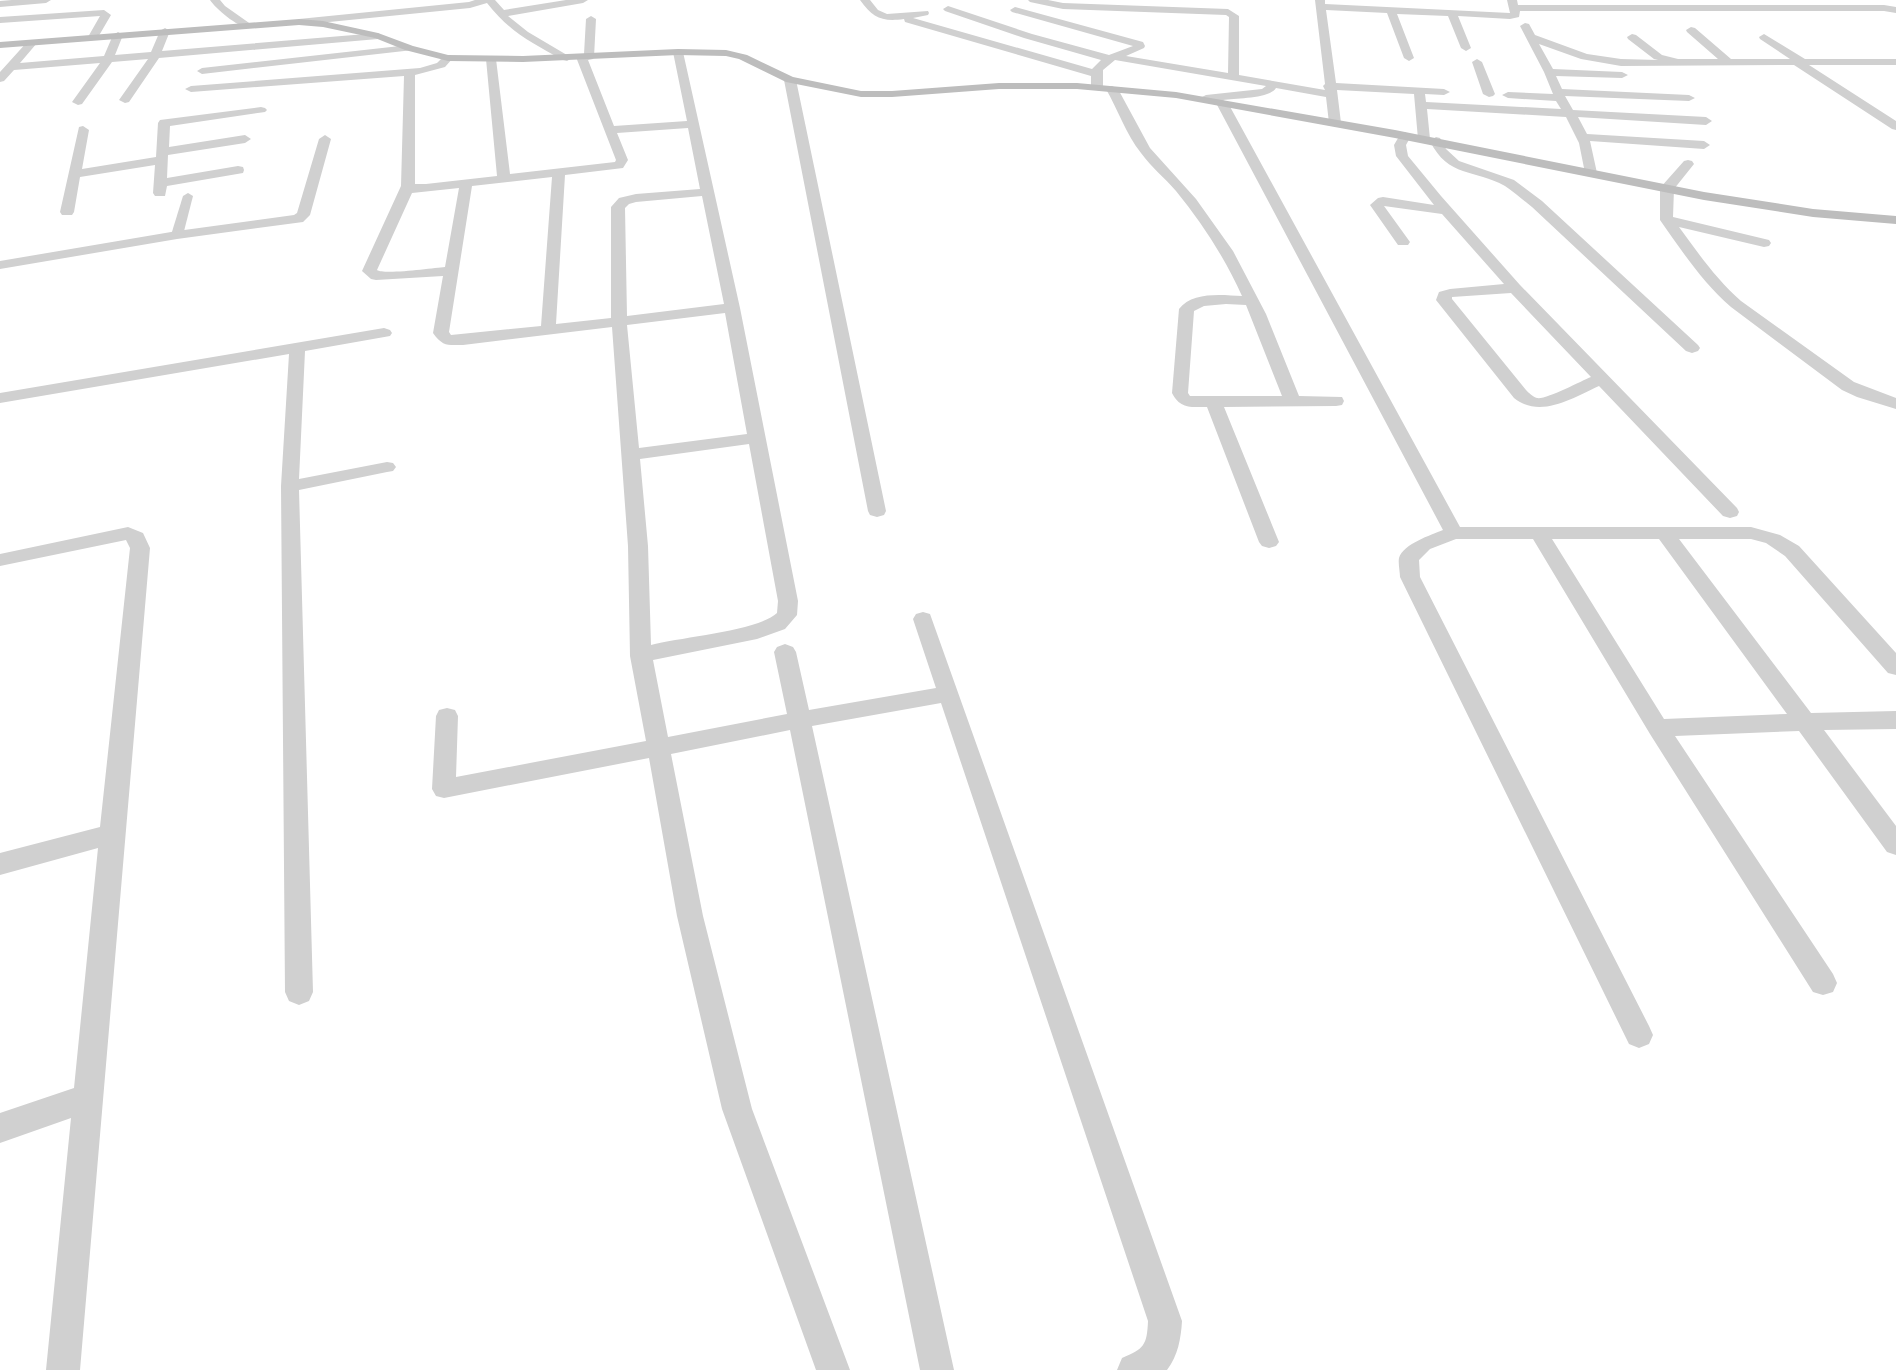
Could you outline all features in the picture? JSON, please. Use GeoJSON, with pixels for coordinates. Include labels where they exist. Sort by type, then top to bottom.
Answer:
{"type":"FeatureCollection","features":[{"type":"Feature","properties":{"kind":"main road"},"geometry":{"type":"LineString","coordinates":[[0,45],[165,31],[299,22],[323,24],[378,36],[409,48],[448,58],[567,58],[678,52],[717,52],[733,54],[743,57],[790,80],[824,88],[869,94],[892,94],[999,86],[1097,87],[1222,102],[1430,140],[1704,196],[1814,212],[1896,220]]}},
{"type":"Feature","properties":{"kind":"street"},"geometry":{"type":"LineString","coordinates":[[0,4],[46,0]]}},
{"type":"Feature","properties":{"kind":"street"},"geometry":{"type":"LineString","coordinates":[[215,0],[222,8],[247,25]]}},
{"type":"Feature","properties":{"kind":"street"},"geometry":{"type":"LineString","coordinates":[[299,22],[470,5],[485,0]]}},
{"type":"Feature","properties":{"kind":"street"},"geometry":{"type":"LineString","coordinates":[[490,0],[500,14],[520,33],[567,58]]}},
{"type":"Feature","properties":{"kind":"street"},"geometry":{"type":"LineString","coordinates":[[500,14],[584,0]]}},
{"type":"Feature","properties":{"kind":"street"},"geometry":{"type":"LineString","coordinates":[[866,0],[876,13],[898,16],[923,13],[947,5],[1028,36],[1112,58],[1273,84],[1330,90],[1419,90],[1458,92]]}},
{"type":"Feature","properties":{"kind":"street"},"geometry":{"type":"LineString","coordinates":[[1033,0],[1048,4],[1082,4],[1222,11],[1233,14],[1234,77]]}},
{"type":"Feature","properties":{"kind":"street"},"geometry":{"type":"LineString","coordinates":[[1706,0],[1718,8]]}},
{"type":"Feature","properties":{"kind":"street"},"geometry":{"type":"LineString","coordinates":[[1839,0],[1852,8]]}},
{"type":"Feature","properties":{"kind":"street"},"geometry":{"type":"LineString","coordinates":[[916,4],[923,13]]}},
{"type":"Feature","properties":{"kind":"street"},"geometry":{"type":"LineString","coordinates":[[1334,123],[1320,4],[1392,11],[1510,16],[1515,15],[1513,4],[1718,8],[1884,8],[1896,10]]}},
{"type":"Feature","properties":{"kind":"street"},"geometry":{"type":"LineString","coordinates":[[1015,10],[1139,44],[1140,46],[1137,48],[1112,58],[1098,69],[1096,74],[1097,87]]}},
{"type":"Feature","properties":{"kind":"street"},"geometry":{"type":"LineString","coordinates":[[1392,11],[1409,58]]}},
{"type":"Feature","properties":{"kind":"street"},"geometry":{"type":"LineString","coordinates":[[0,20],[104,13],[106,15],[93,37]]}},
{"type":"Feature","properties":{"kind":"street"},"geometry":{"type":"LineString","coordinates":[[1452,14],[1466,48]]}},
{"type":"Feature","properties":{"kind":"street"},"geometry":{"type":"LineString","coordinates":[[408,186],[413,188],[426,188],[466,184],[618,165],[622,160],[585,57],[591,19]]}},
{"type":"Feature","properties":{"kind":"street"},"geometry":{"type":"LineString","coordinates":[[909,20],[1096,74]]}},
{"type":"Feature","properties":{"kind":"street"},"geometry":{"type":"LineString","coordinates":[[1691,30],[1728,62]]}},
{"type":"Feature","properties":{"kind":"street"},"geometry":{"type":"LineString","coordinates":[[124,100],[155,56],[165,31]]}},
{"type":"Feature","properties":{"kind":"street"},"geometry":{"type":"LineString","coordinates":[[1591,173],[1580,132],[1559,95],[1549,72],[1527,31],[1585,56],[1603,60],[1651,64],[1678,62],[1798,61],[1896,62]]}},
{"type":"Feature","properties":{"kind":"street"},"geometry":{"type":"LineString","coordinates":[[78,102],[108,59],[118,35]]}},
{"type":"Feature","properties":{"kind":"street"},"geometry":{"type":"LineString","coordinates":[[10,67],[210,52],[378,36]]}},
{"type":"Feature","properties":{"kind":"street"},"geometry":{"type":"LineString","coordinates":[[1632,37],[1658,57],[1678,62]]}},
{"type":"Feature","properties":{"kind":"street"},"geometry":{"type":"LineString","coordinates":[[1764,37],[1896,126]]}},
{"type":"Feature","properties":{"kind":"street"},"geometry":{"type":"LineString","coordinates":[[0,79],[32,43]]}},
{"type":"Feature","properties":{"kind":"street"},"geometry":{"type":"LineString","coordinates":[[202,71],[409,48]]}},
{"type":"Feature","properties":{"kind":"street"},"geometry":{"type":"LineString","coordinates":[[183,120],[187,97],[202,71],[210,52]]}},
{"type":"Feature","properties":{"kind":"street"},"geometry":{"type":"LineString","coordinates":[[642,656],[666,649],[757,632],[778,624],[787,615],[788,601],[732,308],[678,52]]}},
{"type":"Feature","properties":{"kind":"street"},"geometry":{"type":"LineString","coordinates":[[187,97],[410,72],[435,68],[441,65],[448,58]]}},
{"type":"Feature","properties":{"kind":"street"},"geometry":{"type":"LineString","coordinates":[[491,59],[504,179]]}},
{"type":"Feature","properties":{"kind":"street"},"geometry":{"type":"LineString","coordinates":[[1476,62],[1489,94]]}},
{"type":"Feature","properties":{"kind":"street"},"geometry":{"type":"LineString","coordinates":[[410,72],[408,186],[369,271],[376,276],[391,276],[452,270]]}},
{"type":"Feature","properties":{"kind":"street"},"geometry":{"type":"LineString","coordinates":[[1549,72],[1634,75]]}},
{"type":"Feature","properties":{"kind":"street"},"geometry":{"type":"LineString","coordinates":[[1417,77],[1420,105],[1430,140],[1441,151],[1456,164],[1509,182],[1537,204],[1692,348]]}},
{"type":"Feature","properties":{"kind":"street"},"geometry":{"type":"LineString","coordinates":[[790,80],[877,511]]}},
{"type":"Feature","properties":{"kind":"street"},"geometry":{"type":"LineString","coordinates":[[1197,98],[1264,92],[1269,90],[1273,84]]}},
{"type":"Feature","properties":{"kind":"street"},"geometry":{"type":"LineString","coordinates":[[1112,89],[1144,148],[1153,160],[1168,174],[1212,230],[1245,284],[1275,354],[1293,402]]}},
{"type":"Feature","properties":{"kind":"street"},"geometry":{"type":"LineString","coordinates":[[1474,93],[1689,98]]}},
{"type":"Feature","properties":{"kind":"street"},"geometry":{"type":"LineString","coordinates":[[1222,102],[1454,533]]}},
{"type":"Feature","properties":{"kind":"street"},"geometry":{"type":"LineString","coordinates":[[1420,105],[1706,121]]}},
{"type":"Feature","properties":{"kind":"street"},"geometry":{"type":"LineString","coordinates":[[238,170],[160,188],[164,123],[261,110]]}},
{"type":"Feature","properties":{"kind":"street"},"geometry":{"type":"LineString","coordinates":[[610,130],[694,124]]}},
{"type":"Feature","properties":{"kind":"street"},"geometry":{"type":"LineString","coordinates":[[1563,126],[1580,132],[1704,145]]}},
{"type":"Feature","properties":{"kind":"street"},"geometry":{"type":"LineString","coordinates":[[67,212],[83,130]]}},
{"type":"Feature","properties":{"kind":"street"},"geometry":{"type":"LineString","coordinates":[[1405,136],[1400,145],[1402,156],[1447,211],[1515,288],[1730,512]]}},
{"type":"Feature","properties":{"kind":"street"},"geometry":{"type":"LineString","coordinates":[[0,264],[177,235],[298,219],[303,215],[325,138]]}},
{"type":"Feature","properties":{"kind":"street"},"geometry":{"type":"LineString","coordinates":[[74,174],[245,139]]}},
{"type":"Feature","properties":{"kind":"street"},"geometry":{"type":"LineString","coordinates":[[1688,164],[1667,188],[1666,214],[1667,220],[1706,274],[1720,290],[1736,304],[1848,386],[1896,404]]}},
{"type":"Feature","properties":{"kind":"street"},"geometry":{"type":"LineString","coordinates":[[548,330],[559,173]]}},
{"type":"Feature","properties":{"kind":"street"},"geometry":{"type":"LineString","coordinates":[[466,184],[441,333],[447,340],[462,340],[732,308]]}},
{"type":"Feature","properties":{"kind":"street"},"geometry":{"type":"LineString","coordinates":[[708,192],[636,198],[624,201],[618,207],[619,321],[638,546],[642,656],[690,916],[737,1108],[832,1370]]}},
{"type":"Feature","properties":{"kind":"street"},"geometry":{"type":"LineString","coordinates":[[1403,242],[1377,205],[1379,202],[1383,201],[1447,211]]}},
{"type":"Feature","properties":{"kind":"street"},"geometry":{"type":"LineString","coordinates":[[1667,220],[1764,243]]}},
{"type":"Feature","properties":{"kind":"street"},"geometry":{"type":"LineString","coordinates":[[1515,288],[1450,293],[1444,295],[1444,300],[1520,394],[1527,400],[1538,403],[1549,401],[1601,379]]}},
{"type":"Feature","properties":{"kind":"street"},"geometry":{"type":"LineString","coordinates":[[1251,301],[1202,300],[1192,303],[1187,309],[1180,393],[1183,399],[1190,402],[1336,401]]}},
{"type":"Feature","properties":{"kind":"street"},"geometry":{"type":"LineString","coordinates":[[0,398],[384,333]]}},
{"type":"Feature","properties":{"kind":"street"},"geometry":{"type":"LineString","coordinates":[[297,348],[293,401],[290,486],[300,992]]}},
{"type":"Feature","properties":{"kind":"street"},"geometry":{"type":"LineString","coordinates":[[1214,402],[1269,542]]}},
{"type":"Feature","properties":{"kind":"street"},"geometry":{"type":"LineString","coordinates":[[630,455],[757,438]]}},
{"type":"Feature","properties":{"kind":"street"},"geometry":{"type":"LineString","coordinates":[[290,486],[387,467]]}},
{"type":"Feature","properties":{"kind":"street"},"geometry":{"type":"LineString","coordinates":[[1664,532],[1896,845]]}},
{"type":"Feature","properties":{"kind":"street"},"geometry":{"type":"LineString","coordinates":[[0,560],[128,533],[136,537],[140,548],[112,834],[63,1370]]}},
{"type":"Feature","properties":{"kind":"street"},"geometry":{"type":"LineString","coordinates":[[1639,1035],[1410,577],[1409,558],[1423,545],[1454,533],[1751,533],[1773,539],[1792,551],[1896,667]]}},
{"type":"Feature","properties":{"kind":"street"},"geometry":{"type":"LineString","coordinates":[[1539,533],[1658,728],[1823,983]]}},
{"type":"Feature","properties":{"kind":"street"},"geometry":{"type":"LineString","coordinates":[[923,619],[1165,1321],[1165,1342],[1156,1357],[1134,1370]]}},
{"type":"Feature","properties":{"kind":"street"},"geometry":{"type":"LineString","coordinates":[[785,652],[937,1370]]}},
{"type":"Feature","properties":{"kind":"street"},"geometry":{"type":"LineString","coordinates":[[447,716],[444,789],[800,720],[948,694]]}},
{"type":"Feature","properties":{"kind":"street"},"geometry":{"type":"LineString","coordinates":[[1658,728],[1896,720]]}},
{"type":"Feature","properties":{"kind":"street"},"geometry":{"type":"LineString","coordinates":[[0,864],[112,834]]}},
{"type":"Feature","properties":{"kind":"street"},"geometry":{"type":"LineString","coordinates":[[0,1128],[88,1098]]}},
{"type":"Feature","properties":{"kind":"lane"},"geometry":{"type":"LineString","coordinates":[[177,235],[188,196]]}}]}
